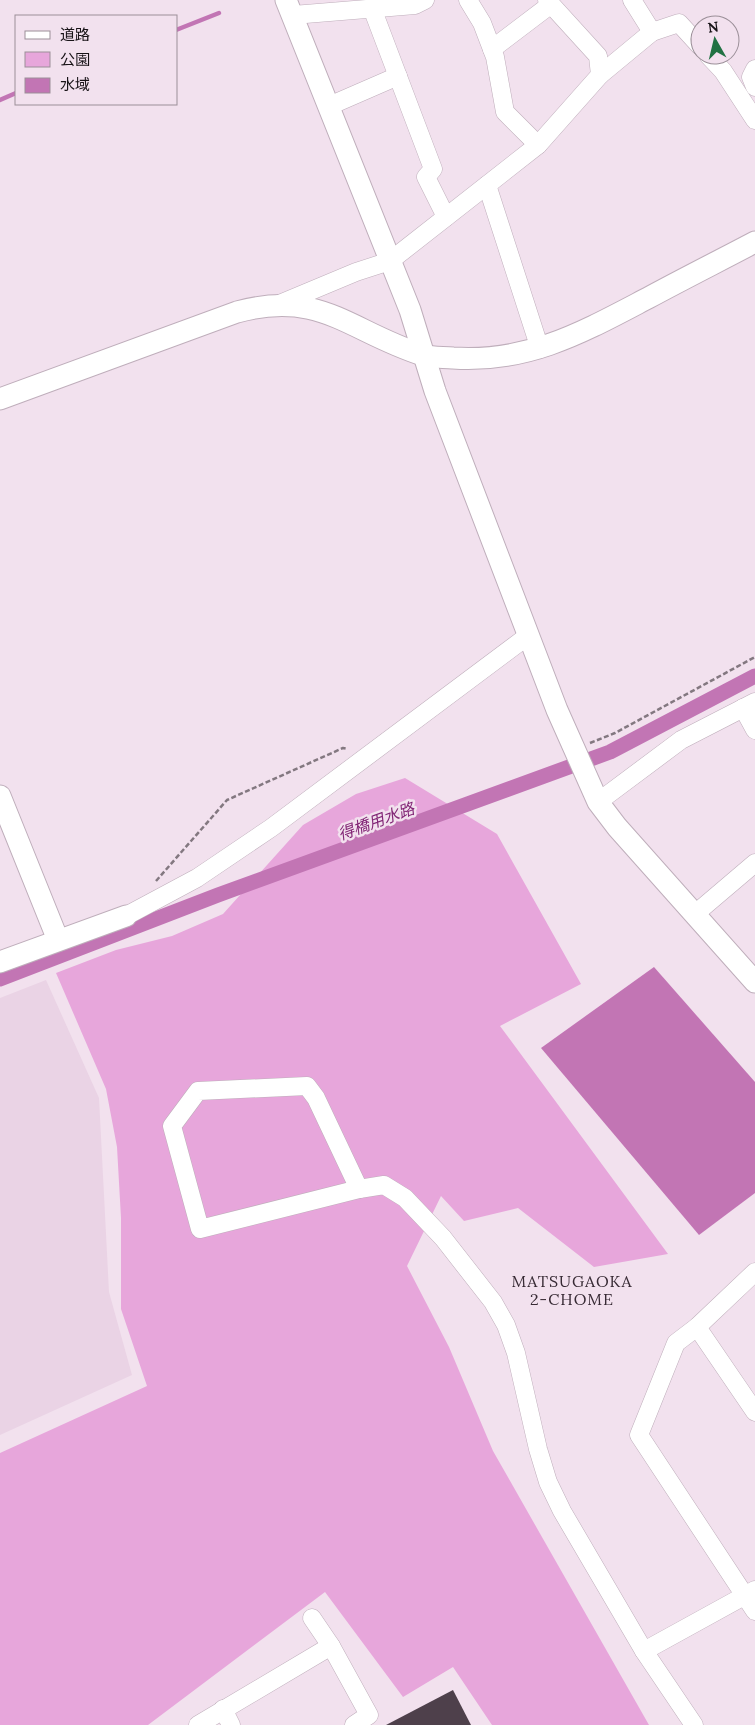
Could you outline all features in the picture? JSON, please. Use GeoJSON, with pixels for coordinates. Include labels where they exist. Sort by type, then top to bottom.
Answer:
{"type":"FeatureCollection","features":[{"type":"Feature","properties":{"kind":"street"},"geometry":{"type":"LineString","coordinates":[[425,0],[415,5],[372,8],[290,8],[410,310],[424,356],[529,635],[587,780],[598,802],[617,827],[755,982]]}},
{"type":"Feature","properties":{"kind":"street"},"geometry":{"type":"LineString","coordinates":[[468,0],[482,23],[492,49],[506,112],[538,145]]}},
{"type":"Feature","properties":{"kind":"street"},"geometry":{"type":"LineString","coordinates":[[632,0],[652,32]]}},
{"type":"Feature","properties":{"kind":"street"},"geometry":{"type":"LineString","coordinates":[[492,49],[549,3],[598,56],[600,75]]}},
{"type":"Feature","properties":{"kind":"street"},"geometry":{"type":"LineString","coordinates":[[372,8],[433,169],[426,177],[446,217]]}},
{"type":"Feature","properties":{"kind":"street"},"geometry":{"type":"LineString","coordinates":[[276,305],[356,272],[390,261],[538,145],[600,75],[652,32],[679,23],[690,35]]}},
{"type":"Feature","properties":{"kind":"street"},"geometry":{"type":"LineString","coordinates":[[717,65],[755,120]]}},
{"type":"Feature","properties":{"kind":"street"},"geometry":{"type":"LineString","coordinates":[[755,69],[751,77],[755,87]]}},
{"type":"Feature","properties":{"kind":"street"},"geometry":{"type":"LineString","coordinates":[[329,106],[398,76]]}},
{"type":"Feature","properties":{"kind":"street"},"geometry":{"type":"LineString","coordinates":[[487,185],[540,349]]}},
{"type":"Feature","properties":{"kind":"street"},"geometry":{"type":"LineString","coordinates":[[0,399],[237,312],[261,305],[304,306],[338,316],[424,356],[472,359],[511,356],[540,349],[576,335],[755,242]]}},
{"type":"Feature","properties":{"kind":"street"},"geometry":{"type":"LineString","coordinates":[[0,962],[126,916],[198,878],[271,828],[529,635]]}},
{"type":"Feature","properties":{"kind":"street"},"geometry":{"type":"LineString","coordinates":[[598,802],[681,740],[749,705],[755,730]]}},
{"type":"Feature","properties":{"kind":"street"},"geometry":{"type":"LineString","coordinates":[[0,796],[58,940]]}},
{"type":"Feature","properties":{"kind":"street"},"geometry":{"type":"LineString","coordinates":[[696,914],[755,863]]}},
{"type":"Feature","properties":{"kind":"street"},"geometry":{"type":"LineString","coordinates":[[359,1189],[316,1098],[307,1086],[198,1091],[172,1126],[200,1229],[359,1189],[384,1186],[405,1198],[443,1238],[493,1302],[506,1325],[516,1353],[538,1449],[548,1482],[562,1511],[644,1651],[694,1725]]}},
{"type":"Feature","properties":{"kind":"street"},"geometry":{"type":"LineString","coordinates":[[644,1651],[752,1599],[639,1435],[676,1343],[697,1327],[755,1272]]}},
{"type":"Feature","properties":{"kind":"street"},"geometry":{"type":"LineString","coordinates":[[697,1327],[755,1412]]}},
{"type":"Feature","properties":{"kind":"street"},"geometry":{"type":"LineString","coordinates":[[312,1618],[331,1646],[369,1715],[354,1725]]}},
{"type":"Feature","properties":{"kind":"street"},"geometry":{"type":"LineString","coordinates":[[198,1725],[331,1646]]}},
{"type":"Feature","properties":{"kind":"street"},"geometry":{"type":"LineString","coordinates":[[222,1710],[231,1725]]}},
{"type":"Feature","properties":{"kind":"path"},"geometry":{"type":"LineString","coordinates":[[575,754],[755,657]]}},
{"type":"Feature","properties":{"kind":"path"},"geometry":{"type":"LineString","coordinates":[[151,887],[227,800],[343,748],[371,752]]}},
{"type":"Feature","properties":{"kind":"shaded area"},"geometry":{"type":"Polygon","coordinates":[[[46,980],[99,1098],[109,1292],[132,1375],[0,1435],[0,998],[46,980]]]}},
{"type":"Feature","properties":{"kind":"green space"},"geometry":{"type":"Polygon","coordinates":[[[405,778],[497,834],[581,984],[500,1026],[668,1254],[594,1267],[518,1208],[464,1221],[441,1196],[407,1266],[449,1347],[493,1451],[649,1725],[492,1725],[453,1667],[403,1697],[325,1592],[148,1725],[0,1725],[0,1453],[147,1386],[121,1309],[121,1218],[117,1147],[106,1089],[56,973],[116,950],[172,936],[223,914],[303,825],[356,794],[405,778]]]}},
{"type":"Feature","properties":{"kind":"water"},"geometry":{"type":"Polygon","coordinates":[[[654,967],[755,1082],[755,1193],[699,1235],[541,1048],[654,967]]]}},
{"type":"Feature","properties":{"kind":"building"},"geometry":{"type":"Polygon","coordinates":[[[453,1690],[471,1725],[386,1725],[453,1690]]]}},
{"type":"Feature","properties":{"kind":"waterway"},"geometry":{"type":"LineString","coordinates":[[178,29],[219,13]]}},
{"type":"Feature","properties":{"kind":"waterway"},"geometry":{"type":"LineString","coordinates":[[0,100],[15,93]]}},
{"type":"Feature","properties":{"kind":"waterway","name":"得橋用水路"},"geometry":{"type":"LineString","coordinates":[[0,979],[218,895],[610,752],[755,676]]}},
{"type":"Feature","properties":{"kind":"district","name":"MATSUGAOKA 2-CHOME"},"geometry":{"type":"Point","coordinates":[572,1290]}}]}
